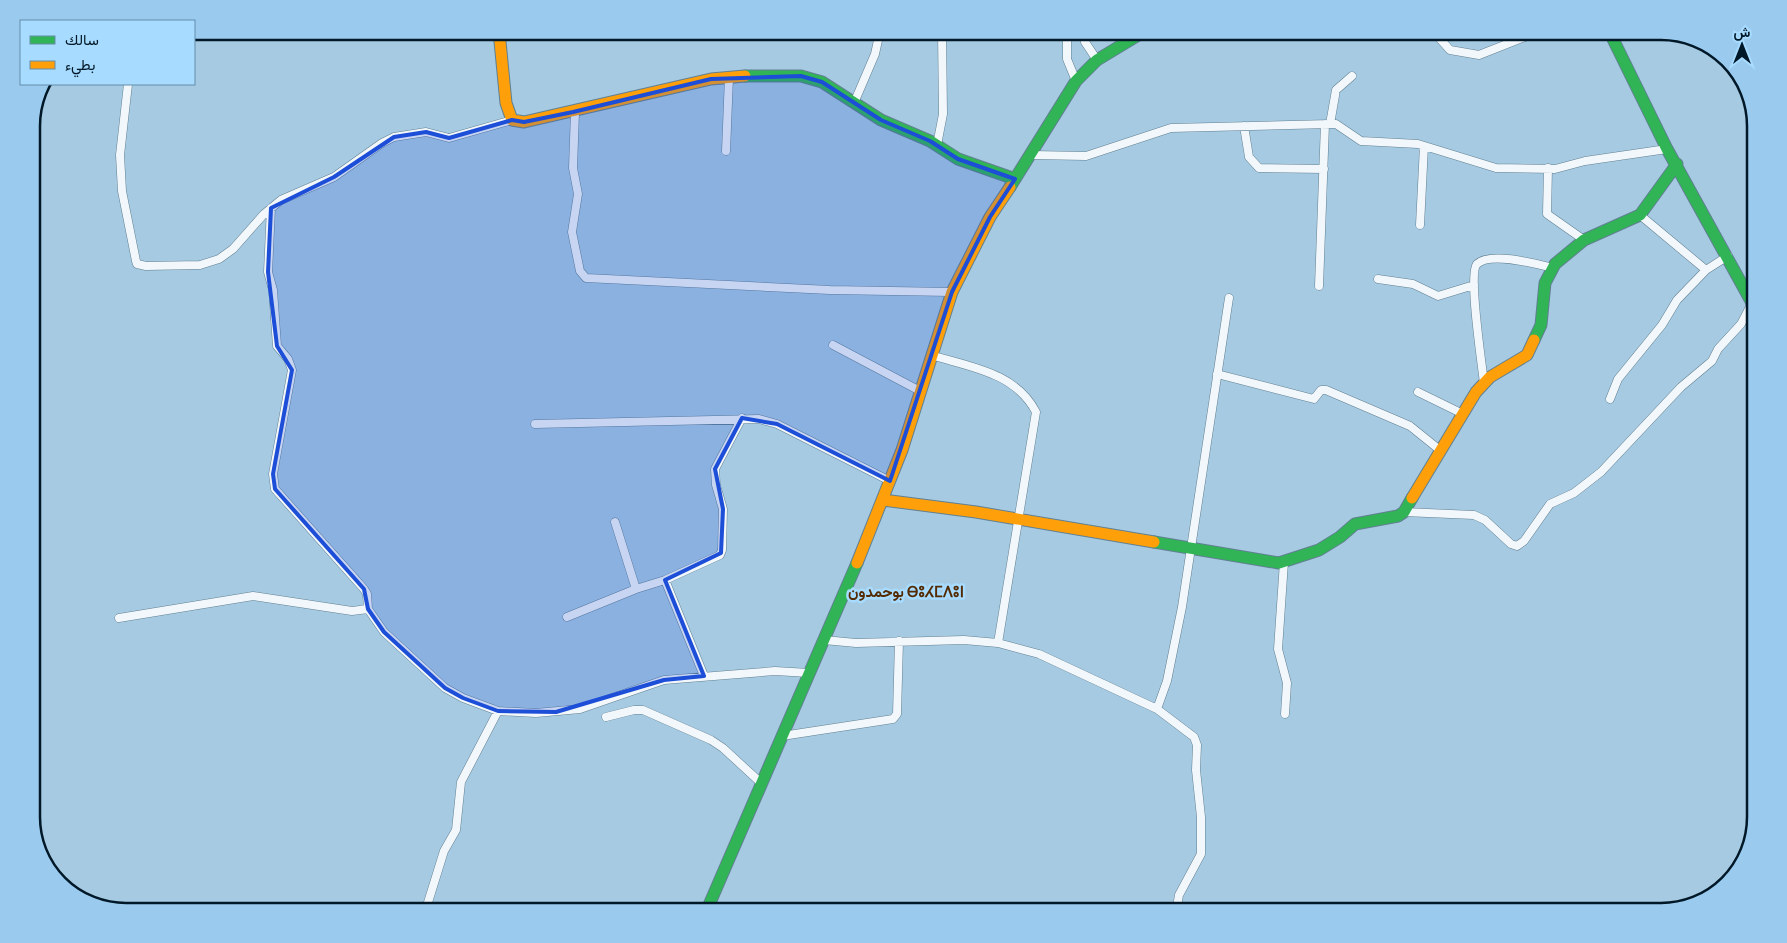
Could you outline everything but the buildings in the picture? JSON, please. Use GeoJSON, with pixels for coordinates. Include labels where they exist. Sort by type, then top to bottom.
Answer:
{"type":"FeatureCollection","features":[{"type":"Feature","properties":{"kind":"street"},"geometry":{"type":"LineString","coordinates":[[500,40],[506,103],[512,120]]}},
{"type":"Feature","properties":{"kind":"street"},"geometry":{"type":"LineString","coordinates":[[854,102],[875,54],[878,40]]}},
{"type":"Feature","properties":{"kind":"street"},"geometry":{"type":"LineString","coordinates":[[937,145],[942,114],[942,40]]}},
{"type":"Feature","properties":{"kind":"street"},"geometry":{"type":"LineString","coordinates":[[1067,40],[1067,59],[1076,82]]}},
{"type":"Feature","properties":{"kind":"street"},"geometry":{"type":"LineString","coordinates":[[1085,40],[1097,60]]}},
{"type":"Feature","properties":{"kind":"street"},"geometry":{"type":"LineString","coordinates":[[710,903],[760,782],[824,640],[883,500],[952,292],[990,217],[1032,155],[1076,82],[1097,60],[1130,40]]}},
{"type":"Feature","properties":{"kind":"street"},"geometry":{"type":"LineString","coordinates":[[1441,40],[1450,50],[1479,55],[1517,40]]}},
{"type":"Feature","properties":{"kind":"street"},"geometry":{"type":"LineString","coordinates":[[1613,40],[1667,149],[1747,293]]}},
{"type":"Feature","properties":{"kind":"street"},"geometry":{"type":"LineString","coordinates":[[128,85],[120,155],[122,191],[137,264],[164,266],[210,263],[232,249],[280,200],[334,177],[382,142],[394,137],[426,132],[449,138],[512,120],[524,122],[575,112],[684,85],[730,77],[792,75],[812,78],[835,89],[882,120],[917,134],[971,165],[1015,179]]}},
{"type":"Feature","properties":{"kind":"street"},"geometry":{"type":"LineString","coordinates":[[1319,286],[1327,124],[1336,90],[1352,76]]}},
{"type":"Feature","properties":{"kind":"street"},"geometry":{"type":"LineString","coordinates":[[726,151],[730,77]]}},
{"type":"Feature","properties":{"kind":"street"},"geometry":{"type":"LineString","coordinates":[[575,112],[573,168],[578,194],[572,232],[580,271],[586,278],[820,290],[952,292]]}},
{"type":"Feature","properties":{"kind":"street"},"geometry":{"type":"LineString","coordinates":[[1032,155],[1086,156],[1171,128],[1327,124],[1336,124],[1361,141],[1424,146],[1496,168],[1564,168],[1585,162],[1667,149]]}},
{"type":"Feature","properties":{"kind":"street"},"geometry":{"type":"LineString","coordinates":[[1244,126],[1249,157],[1259,168],[1324,169]]}},
{"type":"Feature","properties":{"kind":"street"},"geometry":{"type":"LineString","coordinates":[[1420,225],[1424,146]]}},
{"type":"Feature","properties":{"kind":"street"},"geometry":{"type":"LineString","coordinates":[[883,500],[1284,562],[1297,559],[1340,538],[1356,523],[1390,520],[1404,512],[1463,414],[1484,383],[1527,355],[1541,325],[1546,284],[1553,268],[1584,240],[1640,215],[1677,164]]}},
{"type":"Feature","properties":{"kind":"street"},"geometry":{"type":"LineString","coordinates":[[1548,168],[1547,214],[1584,240]]}},
{"type":"Feature","properties":{"kind":"street"},"geometry":{"type":"LineString","coordinates":[[271,208],[268,272],[273,290],[277,346],[288,359],[292,370],[273,474],[274,490],[364,589],[367,594],[368,609],[384,632],[445,688],[463,698],[498,710],[536,713],[572,710],[664,680],[775,671],[809,673]]}},
{"type":"Feature","properties":{"kind":"street"},"geometry":{"type":"LineString","coordinates":[[1640,215],[1706,270]]}},
{"type":"Feature","properties":{"kind":"street"},"geometry":{"type":"LineString","coordinates":[[1610,399],[1618,379],[1662,325],[1677,300],[1706,270],[1728,256]]}},
{"type":"Feature","properties":{"kind":"street"},"geometry":{"type":"LineString","coordinates":[[1484,383],[1474,286],[1473,270],[1476,265],[1484,261],[1519,259],[1553,268]]}},
{"type":"Feature","properties":{"kind":"street"},"geometry":{"type":"LineString","coordinates":[[1378,278],[1413,284],[1438,296],[1474,286]]}},
{"type":"Feature","properties":{"kind":"street"},"geometry":{"type":"LineString","coordinates":[[1157,709],[1167,681],[1176,640],[1192,548],[1216,374],[1229,298]]}},
{"type":"Feature","properties":{"kind":"street"},"geometry":{"type":"LineString","coordinates":[[1404,512],[1474,515],[1485,520],[1512,544],[1517,546],[1524,541],[1550,504],[1574,493],[1601,472],[1681,386],[1712,360],[1718,349],[1747,316]]}},
{"type":"Feature","properties":{"kind":"street"},"geometry":{"type":"LineString","coordinates":[[833,344],[920,391]]}},
{"type":"Feature","properties":{"kind":"street"},"geometry":{"type":"LineString","coordinates":[[931,355],[1002,377],[1014,385],[1031,403],[1036,416],[1017,520],[998,643]]}},
{"type":"Feature","properties":{"kind":"street"},"geometry":{"type":"LineString","coordinates":[[1216,374],[1314,399],[1321,390],[1326,390],[1410,426],[1441,451]]}},
{"type":"Feature","properties":{"kind":"street"},"geometry":{"type":"LineString","coordinates":[[1418,392],[1463,414]]}},
{"type":"Feature","properties":{"kind":"street"},"geometry":{"type":"LineString","coordinates":[[567,617],[636,589],[665,580],[721,553],[723,509],[716,485],[715,469],[742,418]]}},
{"type":"Feature","properties":{"kind":"street"},"geometry":{"type":"LineString","coordinates":[[535,424],[759,419],[778,424],[890,481]]}},
{"type":"Feature","properties":{"kind":"street"},"geometry":{"type":"LineString","coordinates":[[615,522],[636,589]]}},
{"type":"Feature","properties":{"kind":"street"},"geometry":{"type":"LineString","coordinates":[[1284,562],[1278,648],[1287,683],[1285,714]]}},
{"type":"Feature","properties":{"kind":"street"},"geometry":{"type":"LineString","coordinates":[[665,580],[704,676]]}},
{"type":"Feature","properties":{"kind":"street"},"geometry":{"type":"LineString","coordinates":[[119,618],[253,596],[352,610],[368,609]]}},
{"type":"Feature","properties":{"kind":"street"},"geometry":{"type":"LineString","coordinates":[[824,640],[856,643],[964,640],[998,643],[1039,654],[1157,709],[1194,737],[1197,745],[1196,770],[1201,817],[1201,854],[1178,895],[1177,903]]}},
{"type":"Feature","properties":{"kind":"street"},"geometry":{"type":"LineString","coordinates":[[782,736],[893,719],[897,714],[899,641]]}},
{"type":"Feature","properties":{"kind":"street"},"geometry":{"type":"LineString","coordinates":[[428,903],[444,851],[456,830],[461,782],[498,710]]}},
{"type":"Feature","properties":{"kind":"street"},"geometry":{"type":"LineString","coordinates":[[606,717],[634,710],[642,710],[711,740],[723,748],[760,782]]}},
{"type":"Feature","properties":{"kind":"highlighted area"},"geometry":{"type":"Polygon","coordinates":[[[801,76],[822,82],[881,120],[930,141],[958,159],[1015,179],[990,217],[952,292],[890,481],[777,424],[742,418],[715,469],[723,509],[721,553],[665,580],[704,676],[664,680],[556,712],[498,711],[463,698],[445,688],[384,632],[368,609],[364,589],[275,489],[273,474],[292,370],[277,346],[268,272],[271,208],[334,177],[394,137],[426,132],[449,138],[512,120],[524,122],[573,112],[711,79],[801,76]]]}},
{"type":"Feature","properties":{"kind":"traffic: fast"},"geometry":{"type":"LineString","coordinates":[[1010,187],[1076,81],[1097,60],[1130,40]]}},
{"type":"Feature","properties":{"kind":"traffic: fast"},"geometry":{"type":"LineString","coordinates":[[1613,40],[1667,149],[1747,294]]}},
{"type":"Feature","properties":{"kind":"traffic: fast"},"geometry":{"type":"LineString","coordinates":[[745,76],[801,76],[822,82],[881,120],[930,141],[958,159],[1015,179]]}},
{"type":"Feature","properties":{"kind":"traffic: fast"},"geometry":{"type":"LineString","coordinates":[[1534,340],[1541,325],[1545,283],[1555,264],[1584,240],[1640,215],[1677,164]]}},
{"type":"Feature","properties":{"kind":"traffic: fast"},"geometry":{"type":"LineString","coordinates":[[1154,542],[1279,563],[1319,550],[1340,537],[1355,524],[1398,516],[1404,512],[1412,498]]}},
{"type":"Feature","properties":{"kind":"traffic: fast"},"geometry":{"type":"LineString","coordinates":[[710,903],[857,563]]}},
{"type":"Feature","properties":{"kind":"traffic: slow"},"geometry":{"type":"LineString","coordinates":[[500,40],[506,103],[512,120],[524,122],[711,79],[745,76]]}},
{"type":"Feature","properties":{"kind":"traffic: slow"},"geometry":{"type":"LineString","coordinates":[[857,563],[902,450],[952,292],[990,217],[1010,187]]}},
{"type":"Feature","properties":{"kind":"traffic: slow"},"geometry":{"type":"LineString","coordinates":[[1412,498],[1476,392],[1490,377],[1527,355],[1534,340]]}},
{"type":"Feature","properties":{"kind":"traffic: slow"},"geometry":{"type":"LineString","coordinates":[[883,500],[976,512],[1154,542]]}},
{"type":"Feature","properties":{"kind":"district","name":"بوحمدون ⴱⵓⵃⵎⴷⵓⵏ"},"geometry":{"type":"Point","coordinates":[906,591]}}]}
